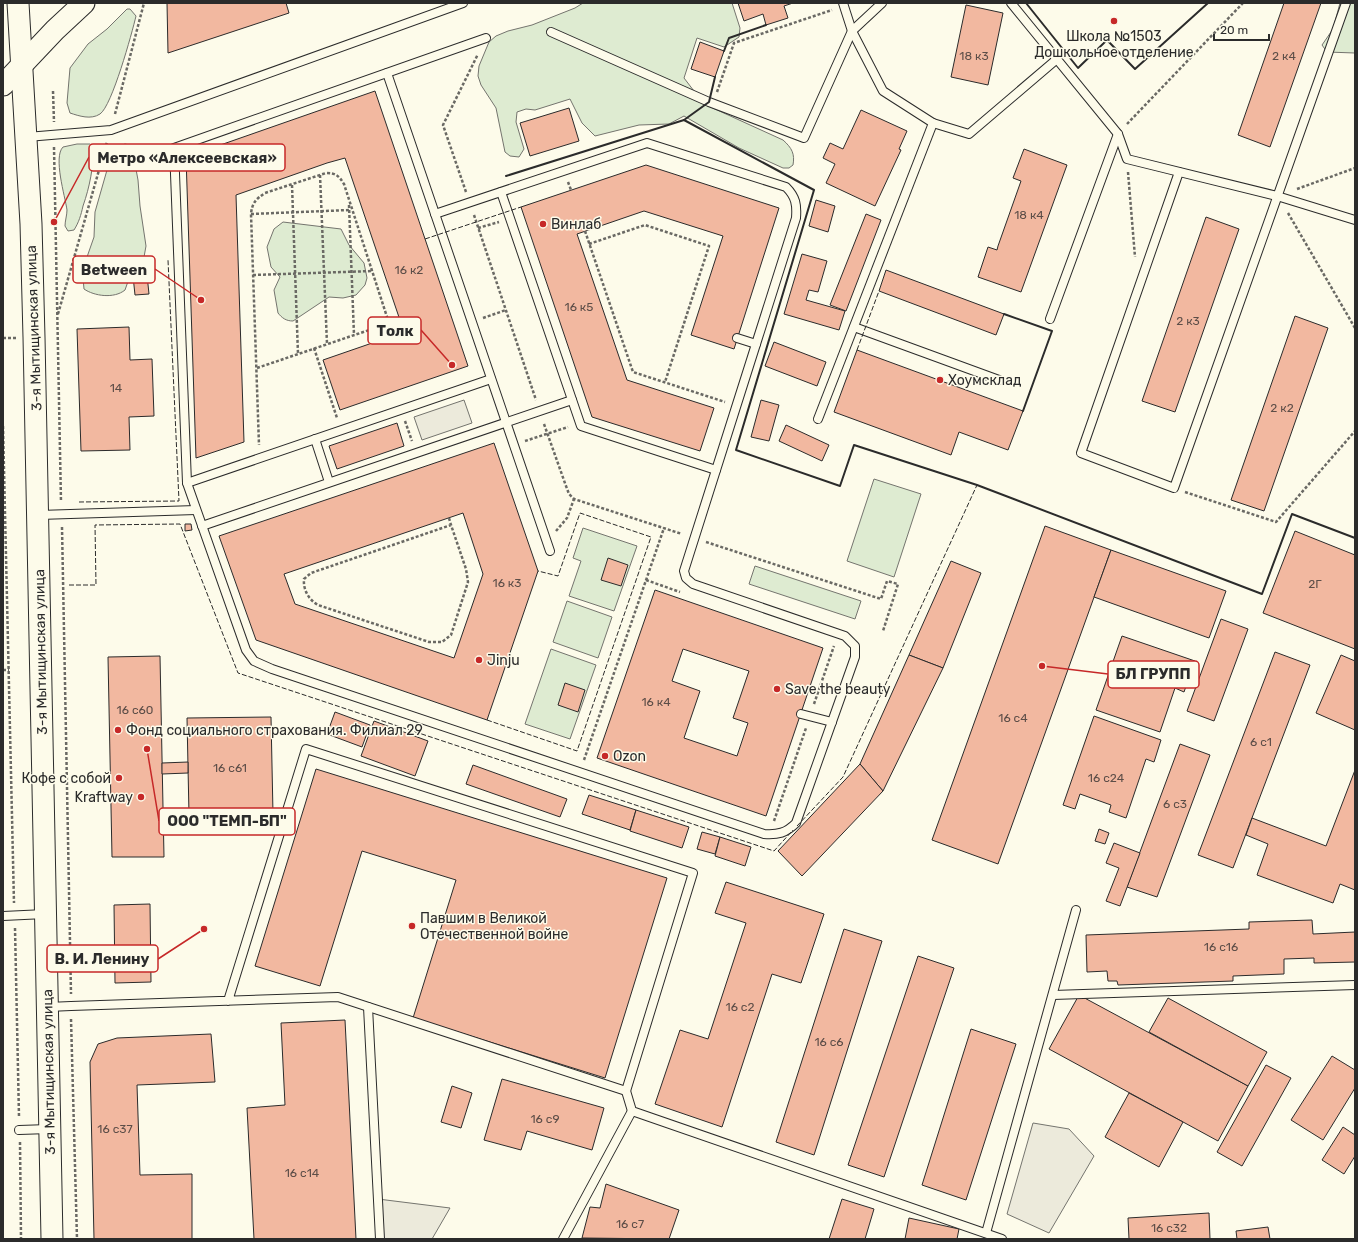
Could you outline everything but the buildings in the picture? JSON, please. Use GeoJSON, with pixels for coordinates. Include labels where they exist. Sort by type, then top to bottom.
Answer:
{"type":"FeatureCollection","features":[{"type":"Feature","properties":{"kind":"street","name":"3-я Мытищинская улица"},"geometry":{"type":"LineString","coordinates":[[18,3],[31,224],[39,514],[52,1239]]}},
{"type":"Feature","properties":{"kind":"street"},"geometry":{"type":"LineString","coordinates":[[3,85],[54,30],[84,3]]}},
{"type":"Feature","properties":{"kind":"lane"},"geometry":{"type":"LineString","coordinates":[[26,138],[111,130],[464,3]]}},
{"type":"Feature","properties":{"kind":"lane"},"geometry":{"type":"LineString","coordinates":[[551,32],[713,104],[804,138],[852,31],[882,3]]}},
{"type":"Feature","properties":{"kind":"lane"},"geometry":{"type":"LineString","coordinates":[[1011,3],[1118,134],[1127,159],[1277,196],[1355,220]]}},
{"type":"Feature","properties":{"kind":"lane"},"geometry":{"type":"LineString","coordinates":[[1179,172],[1081,453],[1174,488],[1346,3]]}},
{"type":"Feature","properties":{"kind":"lane"},"geometry":{"type":"LineString","coordinates":[[843,5],[852,31],[883,91],[933,123],[969,134],[1057,59]]}},
{"type":"Feature","properties":{"kind":"lane"},"geometry":{"type":"LineString","coordinates":[[435,214],[647,144],[786,187],[795,200],[796,218],[684,571],[688,581],[845,636],[854,646],[855,657],[796,822],[784,832],[777,835],[764,834],[259,664],[250,657],[246,650],[187,482],[174,148],[486,38]]}},
{"type":"Feature","properties":{"kind":"lane"},"geometry":{"type":"LineString","coordinates":[[387,73],[550,551]]}},
{"type":"Feature","properties":{"kind":"lane"},"geometry":{"type":"LineString","coordinates":[[818,418],[933,123]]}},
{"type":"Feature","properties":{"kind":"lane"},"geometry":{"type":"LineString","coordinates":[[1050,319],[1118,134]]}},
{"type":"Feature","properties":{"kind":"lane"},"geometry":{"type":"LineString","coordinates":[[501,192],[579,423],[584,428],[716,470]]}},
{"type":"Feature","properties":{"kind":"lane"},"geometry":{"type":"LineString","coordinates":[[854,327],[999,380]]}},
{"type":"Feature","properties":{"kind":"lane"},"geometry":{"type":"LineString","coordinates":[[737,338],[756,344]]}},
{"type":"Feature","properties":{"kind":"lane"},"geometry":{"type":"LineString","coordinates":[[187,482],[492,379]]}},
{"type":"Feature","properties":{"kind":"lane"},"geometry":{"type":"LineString","coordinates":[[202,526],[572,400]]}},
{"type":"Feature","properties":{"kind":"lane"},"geometry":{"type":"LineString","coordinates":[[314,439],[329,482]]}},
{"type":"Feature","properties":{"kind":"lane"},"geometry":{"type":"LineString","coordinates":[[39,514],[196,510]]}},
{"type":"Feature","properties":{"kind":"lane"},"geometry":{"type":"LineString","coordinates":[[801,714],[832,722]]}},
{"type":"Feature","properties":{"kind":"lane"},"geometry":{"type":"LineString","coordinates":[[228,1001],[306,749],[693,872],[626,1092],[632,1111],[563,1239]]}},
{"type":"Feature","properties":{"kind":"lane"},"geometry":{"type":"LineString","coordinates":[[986,1234],[1076,910]]}},
{"type":"Feature","properties":{"kind":"lane"},"geometry":{"type":"LineString","coordinates":[[3,916],[46,914]]}},
{"type":"Feature","properties":{"kind":"lane"},"geometry":{"type":"LineString","coordinates":[[1053,995],[1355,985]]}},
{"type":"Feature","properties":{"kind":"lane"},"geometry":{"type":"LineString","coordinates":[[48,1007],[338,997],[626,1092]]}},
{"type":"Feature","properties":{"kind":"lane"},"geometry":{"type":"LineString","coordinates":[[368,1007],[380,1239]]}},
{"type":"Feature","properties":{"kind":"lane"},"geometry":{"type":"LineString","coordinates":[[632,1111],[1002,1239]]}},
{"type":"Feature","properties":{"kind":"lane"},"geometry":{"type":"LineString","coordinates":[[19,1130],[50,1129]]}},
{"type":"Feature","properties":{"kind":"path"},"geometry":{"type":"LineString","coordinates":[[58,317],[111,130],[144,3]]}},
{"type":"Feature","properties":{"kind":"path"},"geometry":{"type":"LineString","coordinates":[[1118,134],[1243,3]]}},
{"type":"Feature","properties":{"kind":"path"},"geometry":{"type":"LineString","coordinates":[[713,104],[734,43],[843,5]]}},
{"type":"Feature","properties":{"kind":"path"},"geometry":{"type":"LineString","coordinates":[[469,202],[443,125],[486,38]]}},
{"type":"Feature","properties":{"kind":"path"},"geometry":{"type":"LineString","coordinates":[[53,91],[77,1239]]}},
{"type":"Feature","properties":{"kind":"path"},"geometry":{"type":"LineString","coordinates":[[1127,159],[1135,260]]}},
{"type":"Feature","properties":{"kind":"path"},"geometry":{"type":"LineString","coordinates":[[1355,168],[1277,196],[1355,328]]}},
{"type":"Feature","properties":{"kind":"path"},"geometry":{"type":"LineString","coordinates":[[257,368],[378,327],[384,323],[387,317],[349,200],[339,176],[333,173],[320,175],[257,198],[252,206],[251,214],[260,458]]}},
{"type":"Feature","properties":{"kind":"path"},"geometry":{"type":"LineString","coordinates":[[320,175],[327,344]]}},
{"type":"Feature","properties":{"kind":"path"},"geometry":{"type":"LineString","coordinates":[[292,185],[298,354]]}},
{"type":"Feature","properties":{"kind":"path"},"geometry":{"type":"LineString","coordinates":[[251,214],[351,210]]}},
{"type":"Feature","properties":{"kind":"path"},"geometry":{"type":"LineString","coordinates":[[351,210],[354,335]]}},
{"type":"Feature","properties":{"kind":"path"},"geometry":{"type":"LineString","coordinates":[[478,228],[510,218]]}},
{"type":"Feature","properties":{"kind":"path"},"geometry":{"type":"LineString","coordinates":[[476,222],[567,490],[574,498],[881,600],[887,581],[898,584],[883,631]]}},
{"type":"Feature","properties":{"kind":"path"},"geometry":{"type":"LineString","coordinates":[[590,244],[645,225],[709,246],[665,382]]}},
{"type":"Feature","properties":{"kind":"path"},"geometry":{"type":"LineString","coordinates":[[585,231],[633,372],[737,406]]}},
{"type":"Feature","properties":{"kind":"path"},"geometry":{"type":"LineString","coordinates":[[253,275],[373,271]]}},
{"type":"Feature","properties":{"kind":"path"},"geometry":{"type":"LineString","coordinates":[[3,338],[18,338]]}},
{"type":"Feature","properties":{"kind":"path"},"geometry":{"type":"LineString","coordinates":[[314,348],[341,430]]}},
{"type":"Feature","properties":{"kind":"path"},"geometry":{"type":"LineString","coordinates":[[401,410],[416,453]]}},
{"type":"Feature","properties":{"kind":"path"},"geometry":{"type":"LineString","coordinates":[[514,445],[579,423]]}},
{"type":"Feature","properties":{"kind":"path"},"geometry":{"type":"LineString","coordinates":[[3,426],[22,1239]]}},
{"type":"Feature","properties":{"kind":"path"},"geometry":{"type":"LineString","coordinates":[[1174,488],[1276,522],[1355,431]]}},
{"type":"Feature","properties":{"kind":"path"},"geometry":{"type":"LineString","coordinates":[[546,540],[564,523],[574,498]]}},
{"type":"Feature","properties":{"kind":"path"},"geometry":{"type":"LineString","coordinates":[[449,518],[466,569],[468,582],[451,635],[442,642],[429,642],[318,605],[312,602],[307,594],[304,579],[310,573],[451,525]]}},
{"type":"Feature","properties":{"kind":"path"},"geometry":{"type":"LineString","coordinates":[[584,761],[664,528]]}},
{"type":"Feature","properties":{"kind":"path"},"geometry":{"type":"LineString","coordinates":[[646,580],[684,593]]}},
{"type":"Feature","properties":{"kind":"path"},"geometry":{"type":"LineString","coordinates":[[772,826],[835,645],[827,642]]}},
{"type":"Feature","properties":{"kind":"path"},"geometry":{"type":"LineString","coordinates":[[3,670],[9,670]]}},
{"type":"Feature","properties":{"kind":"path"},"geometry":{"type":"LineString","coordinates":[[576,759],[591,764]]}},
{"type":"Feature","properties":{"kind":"green space"},"geometry":{"type":"Polygon","coordinates":[[[583,3],[732,3],[740,28],[739,37],[724,47],[697,38],[684,78],[704,104],[783,140],[792,151],[794,158],[793,165],[789,168],[783,168],[739,148],[684,116],[669,124],[639,125],[595,136],[582,123],[570,99],[535,110],[526,109],[517,112],[516,122],[524,149],[519,157],[510,156],[505,152],[496,108],[481,85],[478,76],[479,66],[489,42],[496,36],[508,31],[532,25],[575,8],[583,3]]]}},
{"type":"Feature","properties":{"kind":"green space"},"geometry":{"type":"Polygon","coordinates":[[[1340,3],[1355,3],[1355,53],[1327,52],[1322,45],[1333,29],[1340,3]]]}},
{"type":"Feature","properties":{"kind":"green space"},"geometry":{"type":"Polygon","coordinates":[[[127,9],[130,9],[136,16],[116,84],[105,108],[100,114],[93,117],[85,117],[70,113],[67,103],[70,68],[88,44],[107,29],[127,9]]]}},
{"type":"Feature","properties":{"kind":"green space"},"geometry":{"type":"Polygon","coordinates":[[[77,144],[90,144],[94,147],[93,162],[80,218],[74,230],[68,231],[65,226],[67,210],[60,177],[59,159],[60,152],[63,147],[77,144]]]}},
{"type":"Feature","properties":{"kind":"green space"},"geometry":{"type":"Polygon","coordinates":[[[125,144],[132,148],[138,180],[146,246],[144,257],[132,270],[125,290],[115,295],[104,296],[84,289],[83,278],[87,257],[94,237],[95,212],[109,163],[115,148],[125,144]]]}},
{"type":"Feature","properties":{"kind":"green space"},"geometry":{"type":"Polygon","coordinates":[[[283,222],[341,229],[349,245],[364,263],[367,278],[365,285],[356,295],[343,298],[329,297],[293,321],[283,318],[278,313],[274,290],[280,277],[271,267],[267,247],[274,229],[283,222]]]}},
{"type":"Feature","properties":{"kind":"green space"},"geometry":{"type":"Polygon","coordinates":[[[874,479],[921,494],[894,577],[847,561],[874,479]]]}},
{"type":"Feature","properties":{"kind":"green space"},"geometry":{"type":"Polygon","coordinates":[[[583,528],[637,546],[614,611],[569,596],[581,561],[573,558],[583,528]]]}},
{"type":"Feature","properties":{"kind":"green space"},"geometry":{"type":"Polygon","coordinates":[[[755,566],[861,601],[855,619],[749,584],[755,566]]]}},
{"type":"Feature","properties":{"kind":"green space"},"geometry":{"type":"Polygon","coordinates":[[[567,601],[612,617],[598,658],[553,642],[567,601]]]}},
{"type":"Feature","properties":{"kind":"green space"},"geometry":{"type":"Polygon","coordinates":[[[551,649],[596,665],[570,739],[525,724],[551,649]]]}},
{"type":"Feature","properties":{"kind":"shaded area"},"geometry":{"type":"Polygon","coordinates":[[[464,400],[472,423],[422,440],[414,417],[464,400]]]}},
{"type":"Feature","properties":{"kind":"shaded area"},"geometry":{"type":"Polygon","coordinates":[[[1033,1123],[1069,1129],[1094,1156],[1049,1233],[1007,1214],[1033,1123]]]}},
{"type":"Feature","properties":{"kind":"shaded area"},"geometry":{"type":"Polygon","coordinates":[[[378,1199],[450,1208],[432,1239],[380,1239],[378,1199]]]}},
{"type":"Feature","properties":{"kind":"fence"},"geometry":{"type":"LineString","coordinates":[[425,239],[521,207]]}},
{"type":"Feature","properties":{"kind":"fence"},"geometry":{"type":"LineString","coordinates":[[79,502],[179,501],[168,260]]}},
{"type":"Feature","properties":{"kind":"fence"},"geometry":{"type":"LineString","coordinates":[[857,350],[879,291]]}},
{"type":"Feature","properties":{"kind":"fence"},"geometry":{"type":"LineString","coordinates":[[797,826],[843,777],[977,485]]}},
{"type":"Feature","properties":{"kind":"fence"},"geometry":{"type":"LineString","coordinates":[[487,720],[577,751],[651,537],[580,513],[558,576],[538,571]]}},
{"type":"Feature","properties":{"kind":"fence"},"geometry":{"type":"LineString","coordinates":[[69,585],[96,585],[95,525],[180,524],[238,673],[774,851],[793,830]]}},
{"type":"Feature","properties":{"kind":"wall"},"geometry":{"type":"LineString","coordinates":[[1026,3],[1078,68],[1107,40],[1135,69],[1208,3]]}},
{"type":"Feature","properties":{"kind":"wall"},"geometry":{"type":"LineString","coordinates":[[724,51],[729,38],[766,25]]}},
{"type":"Feature","properties":{"kind":"wall"},"geometry":{"type":"LineString","coordinates":[[506,176],[684,120],[709,102],[715,77]]}},
{"type":"Feature","properties":{"kind":"wall"},"geometry":{"type":"LineString","coordinates":[[684,120],[814,190],[736,450],[840,486],[854,445],[977,485],[1262,594],[1292,514],[1355,538]]}},
{"type":"Feature","properties":{"kind":"wall"},"geometry":{"type":"LineString","coordinates":[[1004,314],[1052,331],[1023,411]]}},
{"type":"Feature","properties":{"kind":"place","name":"Школа №1503 Дошкольное отделение"},"geometry":{"type":"Point","coordinates":[1114,21]}},
{"type":"Feature","properties":{"kind":"place","name":"Метро «Алексеевская»"},"geometry":{"type":"Point","coordinates":[54,222]}},
{"type":"Feature","properties":{"kind":"place","name":"Винлаб"},"geometry":{"type":"Point","coordinates":[543,224]}},
{"type":"Feature","properties":{"kind":"place","name":"Between"},"geometry":{"type":"Point","coordinates":[201,300]}},
{"type":"Feature","properties":{"kind":"place","name":"Толк"},"geometry":{"type":"Point","coordinates":[452,365]}},
{"type":"Feature","properties":{"kind":"place","name":"Хоумсклад"},"geometry":{"type":"Point","coordinates":[940,380]}},
{"type":"Feature","properties":{"kind":"place","name":"Jinju"},"geometry":{"type":"Point","coordinates":[479,660]}},
{"type":"Feature","properties":{"kind":"place","name":"БЛ ГРУПП"},"geometry":{"type":"Point","coordinates":[1042,666]}},
{"type":"Feature","properties":{"kind":"place","name":"Save the beauty"},"geometry":{"type":"Point","coordinates":[777,689]}},
{"type":"Feature","properties":{"kind":"place","name":"Фонд социального страхования. Филиал 29"},"geometry":{"type":"Point","coordinates":[118,730]}},
{"type":"Feature","properties":{"kind":"place","name":"ООО \"ТЕМП-БП\""},"geometry":{"type":"Point","coordinates":[147,749]}},
{"type":"Feature","properties":{"kind":"place","name":"Ozon"},"geometry":{"type":"Point","coordinates":[605,756]}},
{"type":"Feature","properties":{"kind":"place","name":"Кофе с собой"},"geometry":{"type":"Point","coordinates":[119,778]}},
{"type":"Feature","properties":{"kind":"place","name":"Kraftway"},"geometry":{"type":"Point","coordinates":[141,797]}},
{"type":"Feature","properties":{"kind":"place","name":"Павшим в Великой Отечественной войне"},"geometry":{"type":"Point","coordinates":[412,926]}},
{"type":"Feature","properties":{"kind":"place","name":"В. И. Ленину"},"geometry":{"type":"Point","coordinates":[204,929]}}]}
